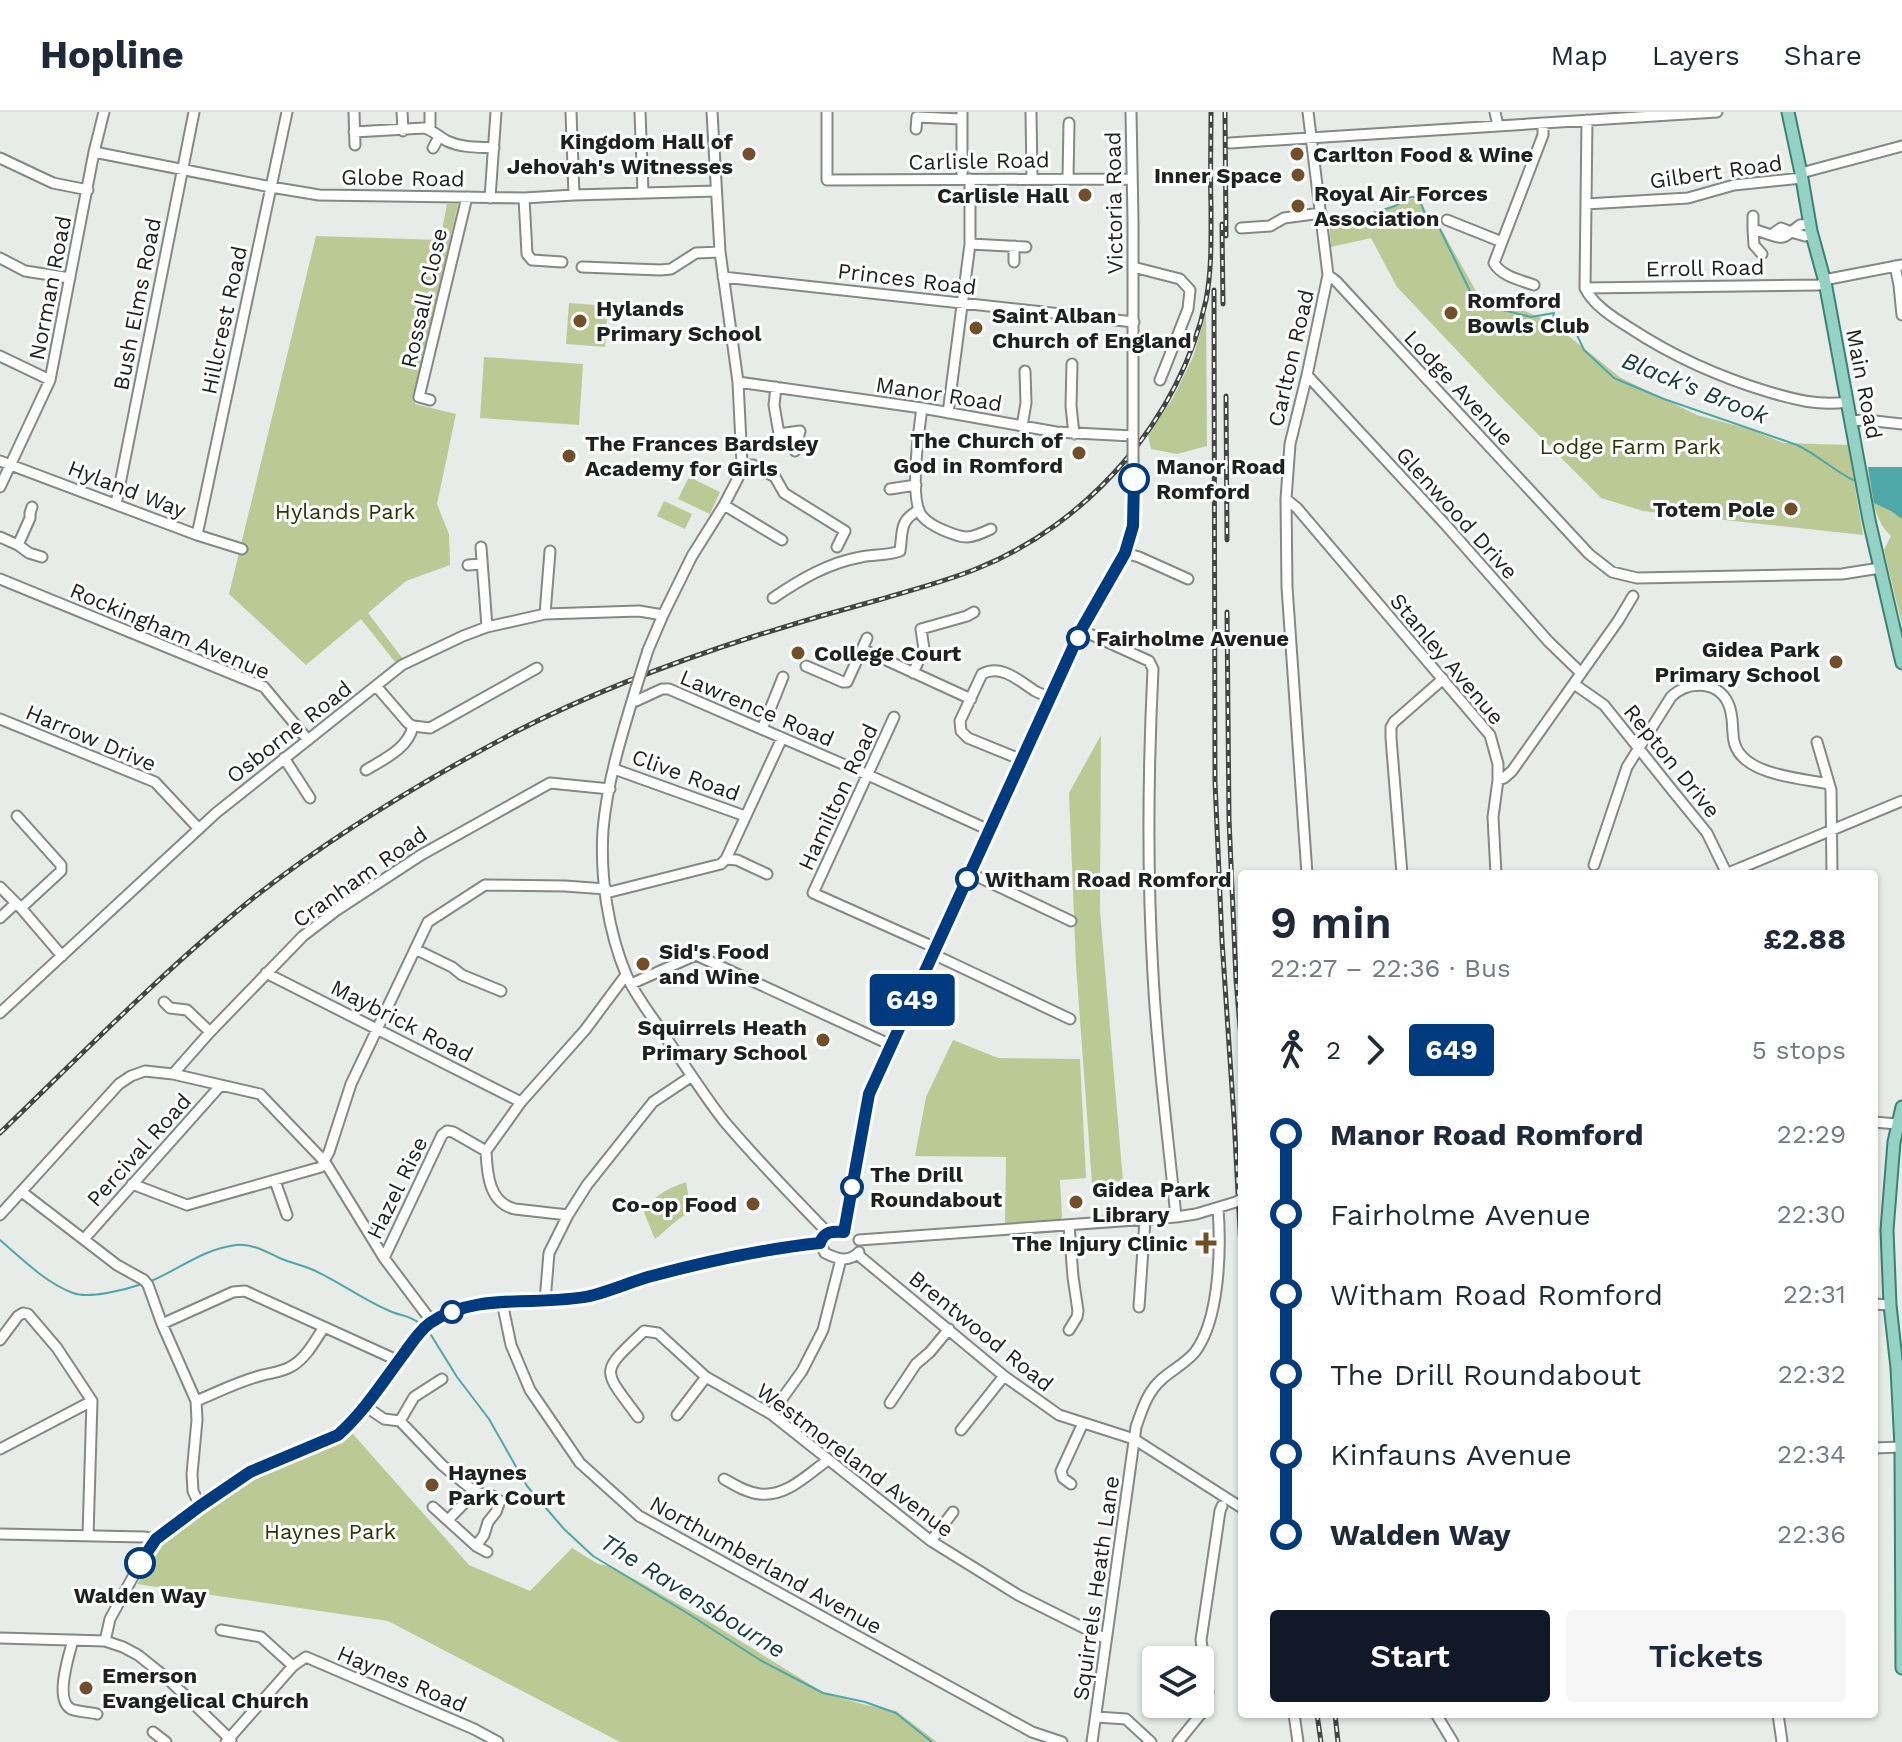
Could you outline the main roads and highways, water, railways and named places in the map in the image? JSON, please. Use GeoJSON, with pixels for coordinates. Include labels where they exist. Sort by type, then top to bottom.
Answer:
{"type":"FeatureCollection","features":[{"type":"Feature","properties":{"kind":"main road","name":"Main Road"},"geometry":{"type":"LineString","coordinates":[[1788,112],[1811,229],[1825,282],[1867,508],[1902,663]]}},
{"type":"Feature","properties":{"kind":"main road"},"geometry":{"type":"LineString","coordinates":[[1902,1107],[1894,1142],[1887,1230],[1890,1305],[1899,1368],[1902,1668]]}},
{"type":"Feature","properties":{"kind":"water"},"geometry":{"type":"Polygon","coordinates":[[[1868,467],[1902,467],[1902,519],[1874,503],[1868,467]]]}},
{"type":"Feature","properties":{"kind":"waterway","name":"Black's Brook"},"geometry":{"type":"LineString","coordinates":[[1373,213],[1418,197],[1425,213],[1436,221],[1470,291],[1499,309],[1531,317],[1554,313],[1551,327],[1577,335],[1584,350],[1614,378],[1664,399],[1797,445],[1853,480]]}},
{"type":"Feature","properties":{"kind":"waterway","name":"The Ravensbourne"},"geometry":{"type":"LineString","coordinates":[[0,1240],[44,1277],[73,1293],[97,1294],[142,1284]]}},
{"type":"Feature","properties":{"kind":"waterway","name":"The Ravensbourne"},"geometry":{"type":"LineString","coordinates":[[151,1281],[213,1251],[248,1245],[311,1269],[420,1324]]}},
{"type":"Feature","properties":{"kind":"waterway","name":"The Ravensbourne"},"geometry":{"type":"LineString","coordinates":[[431,1335],[457,1377],[489,1419],[527,1486],[564,1529],[593,1556],[760,1660],[823,1693],[865,1702],[896,1713],[932,1742]]}},
{"type":"Feature","properties":{"kind":"railway"},"geometry":{"type":"LineString","coordinates":[[0,1133],[126,1011],[223,923],[319,850],[416,787],[517,731],[634,679],[755,636],[976,569],[1017,550],[1056,525],[1091,496],[1124,462],[1152,425],[1175,386],[1194,344],[1206,300],[1210,265],[1211,112]]}},
{"type":"Feature","properties":{"kind":"railway"},"geometry":{"type":"LineString","coordinates":[[1225,112],[1226,236]]}},
{"type":"Feature","properties":{"kind":"railway"},"geometry":{"type":"LineString","coordinates":[[1222,224],[1223,304]]}},
{"type":"Feature","properties":{"kind":"railway"},"geometry":{"type":"LineString","coordinates":[[1214,290],[1215,782],[1238,1192]]}},
{"type":"Feature","properties":{"kind":"railway"},"geometry":{"type":"LineString","coordinates":[[1226,396],[1227,540]]}},
{"type":"Feature","properties":{"kind":"railway"},"geometry":{"type":"LineString","coordinates":[[1227,612],[1229,819],[1238,1003]]}},
{"type":"Feature","properties":{"kind":"railway"},"geometry":{"type":"LineString","coordinates":[[1318,1718],[1321,1742]]}},
{"type":"Feature","properties":{"kind":"railway"},"geometry":{"type":"LineString","coordinates":[[1335,1718],[1338,1742]]}},
{"type":"Feature","properties":{"kind":"place","name":"Kingdom Hall of Jehovah's Witnesses"},"geometry":{"type":"Point","coordinates":[749,154]}},
{"type":"Feature","properties":{"kind":"place","name":"Carlton Food & Wine"},"geometry":{"type":"Point","coordinates":[1297,154]}},
{"type":"Feature","properties":{"kind":"place","name":"Inner Space"},"geometry":{"type":"Point","coordinates":[1298,175]}},
{"type":"Feature","properties":{"kind":"place","name":"Carlisle Hall"},"geometry":{"type":"Point","coordinates":[1085,195]}},
{"type":"Feature","properties":{"kind":"place","name":"Royal Air Forces Association"},"geometry":{"type":"Point","coordinates":[1298,206]}},
{"type":"Feature","properties":{"kind":"place","name":"Romford Bowls Club"},"geometry":{"type":"Point","coordinates":[1451,313]}},
{"type":"Feature","properties":{"kind":"place","name":"Hylands Primary School"},"geometry":{"type":"Point","coordinates":[580,321]}},
{"type":"Feature","properties":{"kind":"place","name":"Saint Alban Church of England"},"geometry":{"type":"Point","coordinates":[976,328]}},
{"type":"Feature","properties":{"kind":"place","name":"The Church of God in Romford"},"geometry":{"type":"Point","coordinates":[1079,453]}},
{"type":"Feature","properties":{"kind":"place","name":"The Frances Bardsley Academy for Girls"},"geometry":{"type":"Point","coordinates":[569,456]}},
{"type":"Feature","properties":{"kind":"place","name":"Manor Road Romford"},"geometry":{"type":"Point","coordinates":[1134,479]}},
{"type":"Feature","properties":{"kind":"place","name":"Totem Pole"},"geometry":{"type":"Point","coordinates":[1791,509]}},
{"type":"Feature","properties":{"kind":"place","name":"Fairholme Avenue"},"geometry":{"type":"Point","coordinates":[1078,638]}},
{"type":"Feature","properties":{"kind":"place","name":"College Court"},"geometry":{"type":"Point","coordinates":[798,653]}},
{"type":"Feature","properties":{"kind":"place","name":"Gidea Park Primary School"},"geometry":{"type":"Point","coordinates":[1836,662]}},
{"type":"Feature","properties":{"kind":"place","name":"Witham Road Romford"},"geometry":{"type":"Point","coordinates":[967,879]}},
{"type":"Feature","properties":{"kind":"place","name":"Sid's Food and Wine"},"geometry":{"type":"Point","coordinates":[643,964]}},
{"type":"Feature","properties":{"kind":"place","name":"Squirrels Heath Primary School"},"geometry":{"type":"Point","coordinates":[823,1040]}},
{"type":"Feature","properties":{"kind":"place","name":"The Drill Roundabout"},"geometry":{"type":"Point","coordinates":[852,1187]}},
{"type":"Feature","properties":{"kind":"place","name":"Gidea Park Library"},"geometry":{"type":"Point","coordinates":[1076,1202]}},
{"type":"Feature","properties":{"kind":"place","name":"Co-op Food"},"geometry":{"type":"Point","coordinates":[753,1204]}},
{"type":"Feature","properties":{"kind":"place","name":"The Injury Clinic"},"geometry":{"type":"Point","coordinates":[1206,1243]}},
{"type":"Feature","properties":{"kind":"place","name":"Haynes Park Court"},"geometry":{"type":"Point","coordinates":[432,1485]}},
{"type":"Feature","properties":{"kind":"place","name":"Walden Way"},"geometry":{"type":"Point","coordinates":[140,1563]}},
{"type":"Feature","properties":{"kind":"place","name":"Emerson Evangelical Church"},"geometry":{"type":"Point","coordinates":[86,1688]}},
{"type":"Feature","properties":{"kind":"park label","name":"Lodge Farm Park"},"geometry":{"type":"Point","coordinates":[1630,446]}},
{"type":"Feature","properties":{"kind":"park label","name":"Hylands Park"},"geometry":{"type":"Point","coordinates":[345,511]}},
{"type":"Feature","properties":{"kind":"park label","name":"Haynes Park"},"geometry":{"type":"Point","coordinates":[330,1531]}}]}
